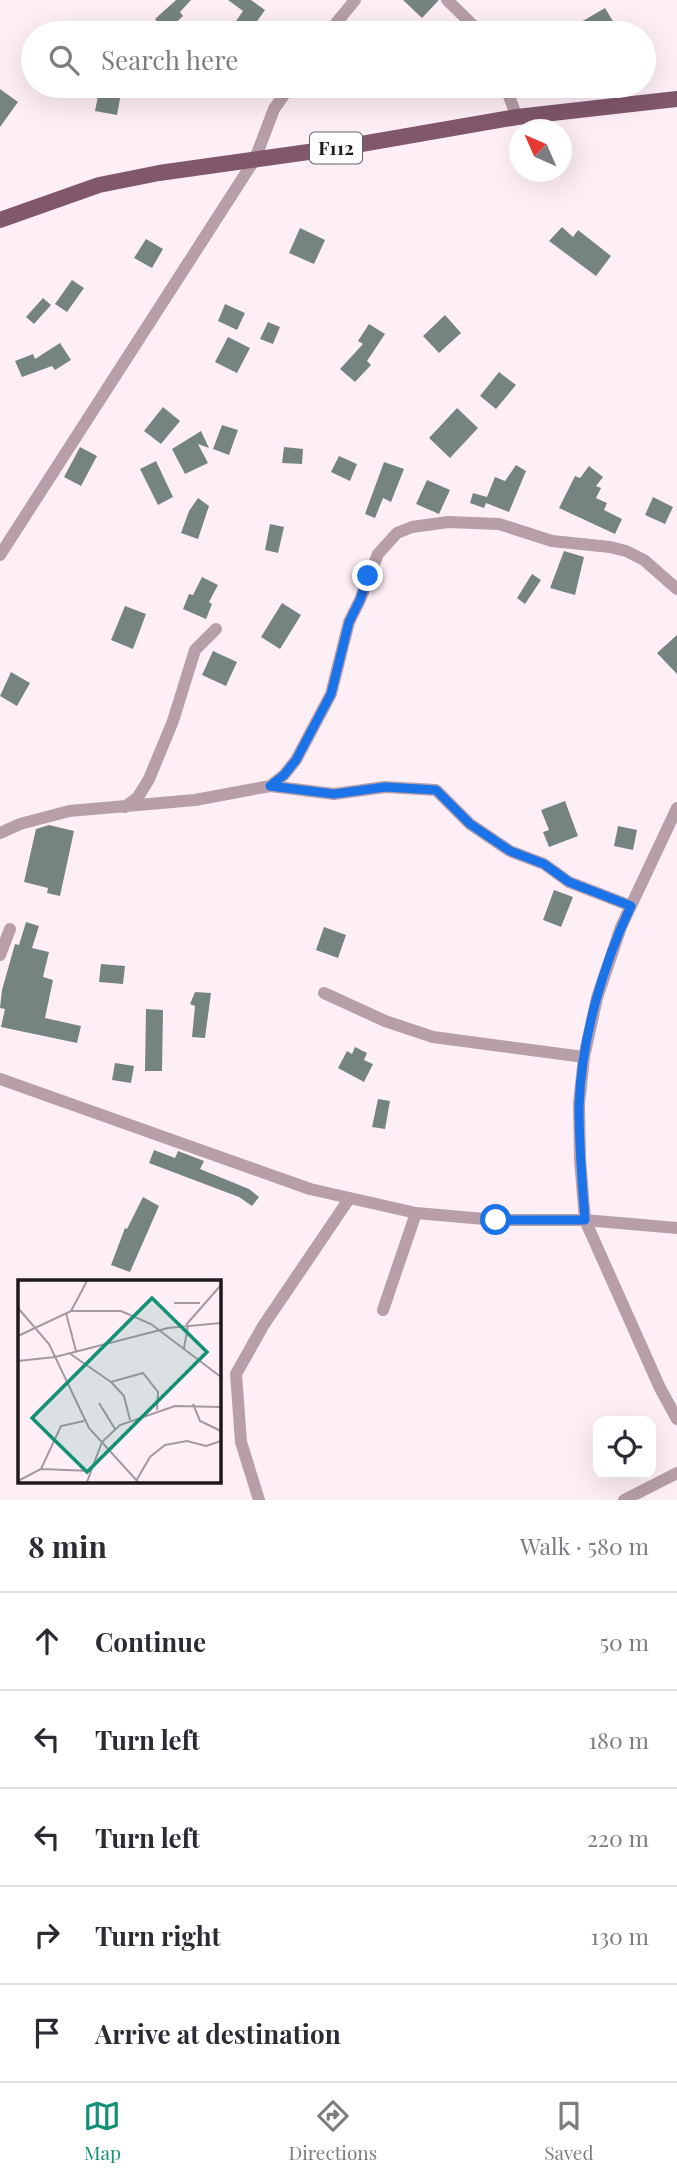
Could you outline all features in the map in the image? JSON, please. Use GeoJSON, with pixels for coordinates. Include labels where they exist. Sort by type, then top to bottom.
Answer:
{"type":"FeatureCollection","features":[{"type":"Feature","properties":{"kind":"main road","name":"F112"},"geometry":{"type":"LineString","coordinates":[[0,220],[99,185],[159,173],[344,147],[517,117],[677,99]]}},
{"type":"Feature","properties":{"kind":"street"},"geometry":{"type":"LineString","coordinates":[[338,21],[355,0]]}},
{"type":"Feature","properties":{"kind":"street"},"geometry":{"type":"LineString","coordinates":[[447,0],[469,21]]}},
{"type":"Feature","properties":{"kind":"street"},"geometry":{"type":"LineString","coordinates":[[0,555],[255,159],[274,109],[282,98]]}},
{"type":"Feature","properties":{"kind":"street"},"geometry":{"type":"LineString","coordinates":[[510,98],[517,117]]}},
{"type":"Feature","properties":{"kind":"street"},"geometry":{"type":"LineString","coordinates":[[270,786],[284,775],[296,760],[331,694],[349,622],[378,554],[397,533],[412,527],[448,522],[499,524],[552,541],[626,551],[644,560],[677,589]]}},
{"type":"Feature","properties":{"kind":"street"},"geometry":{"type":"LineString","coordinates":[[125,807],[138,797],[149,779],[173,721],[195,650],[216,629]]}},
{"type":"Feature","properties":{"kind":"street"},"geometry":{"type":"LineString","coordinates":[[0,833],[20,824],[69,811],[195,800],[270,786],[334,794],[385,787],[436,790],[470,824],[510,851],[544,864],[569,882],[631,906]]}},
{"type":"Feature","properties":{"kind":"street"},"geometry":{"type":"LineString","coordinates":[[677,808],[621,927],[597,998],[584,1057],[579,1104],[579,1146],[585,1220],[660,1388],[677,1419]]}},
{"type":"Feature","properties":{"kind":"street"},"geometry":{"type":"LineString","coordinates":[[0,955],[10,929]]}},
{"type":"Feature","properties":{"kind":"street"},"geometry":{"type":"LineString","coordinates":[[324,993],[386,1021],[433,1037],[584,1057]]}},
{"type":"Feature","properties":{"kind":"street"},"geometry":{"type":"LineString","coordinates":[[0,1079],[310,1189],[349,1199],[416,1213],[496,1220],[585,1220],[677,1228]]}},
{"type":"Feature","properties":{"kind":"street"},"geometry":{"type":"LineString","coordinates":[[259,1500],[241,1442],[236,1374],[263,1326],[349,1199]]}},
{"type":"Feature","properties":{"kind":"street"},"geometry":{"type":"LineString","coordinates":[[383,1310],[416,1213]]}},
{"type":"Feature","properties":{"kind":"street"},"geometry":{"type":"LineString","coordinates":[[624,1500],[677,1473]]}},
{"type":"Feature","properties":{"kind":"building"},"geometry":{"type":"Polygon","coordinates":[[[176,0],[191,0],[180,12],[183,16],[178,21],[155,19],[176,0]]]}},
{"type":"Feature","properties":{"kind":"building"},"geometry":{"type":"Polygon","coordinates":[[[228,0],[251,0],[265,10],[257,21],[236,21],[243,11],[228,0]]]}},
{"type":"Feature","properties":{"kind":"building"},"geometry":{"type":"Polygon","coordinates":[[[403,0],[438,0],[438,1],[422,18],[403,0]]]}},
{"type":"Feature","properties":{"kind":"building"},"geometry":{"type":"Polygon","coordinates":[[[605,8],[613,21],[583,21],[605,8]]]}},
{"type":"Feature","properties":{"kind":"building"},"geometry":{"type":"Polygon","coordinates":[[[0,89],[18,102],[0,127],[0,89]]]}},
{"type":"Feature","properties":{"kind":"building"},"geometry":{"type":"Polygon","coordinates":[[[98,98],[120,98],[117,115],[95,111],[98,98]]]}},
{"type":"Feature","properties":{"kind":"building"},"geometry":{"type":"Polygon","coordinates":[[[562,227],[573,237],[578,230],[611,256],[596,276],[549,241],[562,227]]]}},
{"type":"Feature","properties":{"kind":"building"},"geometry":{"type":"Polygon","coordinates":[[[300,228],[325,240],[314,264],[289,253],[300,228]]]}},
{"type":"Feature","properties":{"kind":"building"},"geometry":{"type":"Polygon","coordinates":[[[146,239],[163,249],[152,268],[134,258],[146,239]]]}},
{"type":"Feature","properties":{"kind":"building"},"geometry":{"type":"Polygon","coordinates":[[[72,280],[84,288],[67,312],[55,304],[72,280]]]}},
{"type":"Feature","properties":{"kind":"building"},"geometry":{"type":"Polygon","coordinates":[[[43,298],[51,305],[34,324],[26,317],[43,298]]]}},
{"type":"Feature","properties":{"kind":"building"},"geometry":{"type":"Polygon","coordinates":[[[225,304],[245,313],[237,330],[218,321],[225,304]]]}},
{"type":"Feature","properties":{"kind":"building"},"geometry":{"type":"Polygon","coordinates":[[[445,315],[461,333],[439,353],[423,336],[445,315]]]}},
{"type":"Feature","properties":{"kind":"building"},"geometry":{"type":"Polygon","coordinates":[[[268,322],[280,327],[273,344],[260,339],[268,322]]]}},
{"type":"Feature","properties":{"kind":"building"},"geometry":{"type":"Polygon","coordinates":[[[369,324],[385,334],[367,361],[371,365],[355,382],[340,369],[363,344],[358,341],[369,324]]]}},
{"type":"Feature","properties":{"kind":"building"},"geometry":{"type":"Polygon","coordinates":[[[228,337],[250,348],[237,373],[215,362],[228,337]]]}},
{"type":"Feature","properties":{"kind":"building"},"geometry":{"type":"Polygon","coordinates":[[[60,343],[71,360],[55,370],[52,366],[22,377],[15,361],[33,354],[35,359],[60,343]]]}},
{"type":"Feature","properties":{"kind":"building"},"geometry":{"type":"Polygon","coordinates":[[[499,372],[516,385],[496,409],[480,396],[499,372]]]}},
{"type":"Feature","properties":{"kind":"building"},"geometry":{"type":"Polygon","coordinates":[[[163,407],[180,421],[161,444],[144,431],[163,407]]]}},
{"type":"Feature","properties":{"kind":"building"},"geometry":{"type":"Polygon","coordinates":[[[457,408],[478,428],[450,458],[429,438],[457,408]]]}},
{"type":"Feature","properties":{"kind":"building"},"geometry":{"type":"Polygon","coordinates":[[[222,425],[238,430],[229,455],[213,449],[222,425]]]}},
{"type":"Feature","properties":{"kind":"building"},"geometry":{"type":"Polygon","coordinates":[[[201,431],[209,448],[198,444],[208,463],[185,474],[172,449],[201,431]]]}},
{"type":"Feature","properties":{"kind":"building"},"geometry":{"type":"Polygon","coordinates":[[[80,447],[97,456],[81,486],[64,477],[80,447]]]}},
{"type":"Feature","properties":{"kind":"building"},"geometry":{"type":"Polygon","coordinates":[[[284,447],[303,449],[302,464],[282,463],[284,447]]]}},
{"type":"Feature","properties":{"kind":"building"},"geometry":{"type":"Polygon","coordinates":[[[339,456],[357,464],[350,481],[331,472],[339,456]]]}},
{"type":"Feature","properties":{"kind":"building"},"geometry":{"type":"Polygon","coordinates":[[[156,461],[173,497],[158,505],[140,469],[156,461]]]}},
{"type":"Feature","properties":{"kind":"building"},"geometry":{"type":"Polygon","coordinates":[[[384,462],[404,469],[391,502],[383,498],[375,518],[365,514],[384,462]]]}},
{"type":"Feature","properties":{"kind":"building"},"geometry":{"type":"Polygon","coordinates":[[[516,465],[526,471],[509,512],[486,503],[484,508],[470,503],[473,493],[487,497],[495,477],[505,481],[516,465]]]}},
{"type":"Feature","properties":{"kind":"building"},"geometry":{"type":"Polygon","coordinates":[[[589,466],[603,477],[596,486],[601,488],[596,498],[607,503],[604,510],[622,519],[615,534],[559,508],[575,476],[580,478],[589,466]]]}},
{"type":"Feature","properties":{"kind":"building"},"geometry":{"type":"Polygon","coordinates":[[[427,480],[450,490],[439,514],[416,504],[427,480]]]}},
{"type":"Feature","properties":{"kind":"building"},"geometry":{"type":"Polygon","coordinates":[[[653,497],[673,507],[665,524],[645,515],[653,497]]]}},
{"type":"Feature","properties":{"kind":"building"},"geometry":{"type":"Polygon","coordinates":[[[198,498],[209,506],[198,539],[181,533],[189,511],[198,498]]]}},
{"type":"Feature","properties":{"kind":"building"},"geometry":{"type":"Polygon","coordinates":[[[270,524],[284,527],[278,553],[265,550],[270,524]]]}},
{"type":"Feature","properties":{"kind":"building"},"geometry":{"type":"Polygon","coordinates":[[[564,551],[584,557],[575,595],[550,588],[564,551]]]}},
{"type":"Feature","properties":{"kind":"building"},"geometry":{"type":"Polygon","coordinates":[[[532,574],[541,580],[525,604],[517,598],[532,574]]]}},
{"type":"Feature","properties":{"kind":"building"},"geometry":{"type":"Polygon","coordinates":[[[202,577],[218,585],[209,602],[212,604],[206,619],[183,609],[189,594],[193,595],[202,577]]]}},
{"type":"Feature","properties":{"kind":"building"},"geometry":{"type":"Polygon","coordinates":[[[282,603],[301,615],[280,649],[261,637],[282,603]]]}},
{"type":"Feature","properties":{"kind":"building"},"geometry":{"type":"Polygon","coordinates":[[[125,606],[146,614],[133,649],[111,640],[125,606]]]}},
{"type":"Feature","properties":{"kind":"building"},"geometry":{"type":"Polygon","coordinates":[[[677,635],[677,674],[657,653],[677,635]]]}},
{"type":"Feature","properties":{"kind":"building"},"geometry":{"type":"Polygon","coordinates":[[[213,651],[237,662],[226,686],[202,675],[213,651]]]}},
{"type":"Feature","properties":{"kind":"building"},"geometry":{"type":"Polygon","coordinates":[[[11,672],[30,683],[17,706],[0,696],[11,672]]]}},
{"type":"Feature","properties":{"kind":"building"},"geometry":{"type":"Polygon","coordinates":[[[565,801],[578,836],[549,847],[543,832],[549,830],[541,810],[565,801]]]}},
{"type":"Feature","properties":{"kind":"building"},"geometry":{"type":"Polygon","coordinates":[[[49,825],[74,831],[60,896],[47,893],[48,888],[24,882],[36,829],[49,825]]]}},
{"type":"Feature","properties":{"kind":"building"},"geometry":{"type":"Polygon","coordinates":[[[618,826],[637,830],[633,850],[614,846],[618,826]]]}},
{"type":"Feature","properties":{"kind":"building"},"geometry":{"type":"Polygon","coordinates":[[[554,890],[573,897],[561,927],[543,920],[554,890]]]}},
{"type":"Feature","properties":{"kind":"building"},"geometry":{"type":"Polygon","coordinates":[[[26,922],[39,926],[32,948],[49,952],[43,977],[53,980],[45,1018],[81,1026],[77,1043],[1,1027],[5,1009],[0,1008],[2,990],[15,944],[19,945],[26,922]]]}},
{"type":"Feature","properties":{"kind":"building"},"geometry":{"type":"Polygon","coordinates":[[[324,927],[346,935],[338,958],[316,950],[324,927]]]}},
{"type":"Feature","properties":{"kind":"building"},"geometry":{"type":"Polygon","coordinates":[[[101,964],[125,966],[123,984],[99,982],[101,964]]]}},
{"type":"Feature","properties":{"kind":"building"},"geometry":{"type":"Polygon","coordinates":[[[195,992],[211,993],[205,1038],[192,1037],[195,1006],[190,1004],[195,992]]]}},
{"type":"Feature","properties":{"kind":"building"},"geometry":{"type":"Polygon","coordinates":[[[146,1009],[163,1010],[162,1071],[145,1071],[146,1009]]]}},
{"type":"Feature","properties":{"kind":"building"},"geometry":{"type":"Polygon","coordinates":[[[355,1047],[367,1053],[364,1060],[373,1064],[364,1082],[338,1068],[347,1051],[352,1054],[355,1047]]]}},
{"type":"Feature","properties":{"kind":"building"},"geometry":{"type":"Polygon","coordinates":[[[115,1063],[134,1066],[131,1083],[112,1080],[115,1063]]]}},
{"type":"Feature","properties":{"kind":"building"},"geometry":{"type":"Polygon","coordinates":[[[378,1099],[390,1101],[385,1129],[372,1127],[378,1099]]]}},
{"type":"Feature","properties":{"kind":"building"},"geometry":{"type":"Polygon","coordinates":[[[154,1150],[175,1158],[178,1151],[204,1161],[200,1169],[249,1189],[259,1197],[252,1206],[239,1197],[149,1163],[154,1150]]]}},
{"type":"Feature","properties":{"kind":"building"},"geometry":{"type":"Polygon","coordinates":[[[143,1197],[159,1206],[130,1272],[111,1265],[125,1228],[127,1229],[143,1197]]]}},
{"type":"Feature","properties":{"kind":"route"},"geometry":{"type":"LineString","coordinates":[[368,576],[349,622],[331,694],[296,760],[284,775],[270,786],[334,794],[385,787],[436,790],[470,824],[510,851],[544,864],[569,882],[631,906],[621,927],[597,998],[584,1057],[579,1104],[585,1220],[496,1220]]}}]}
